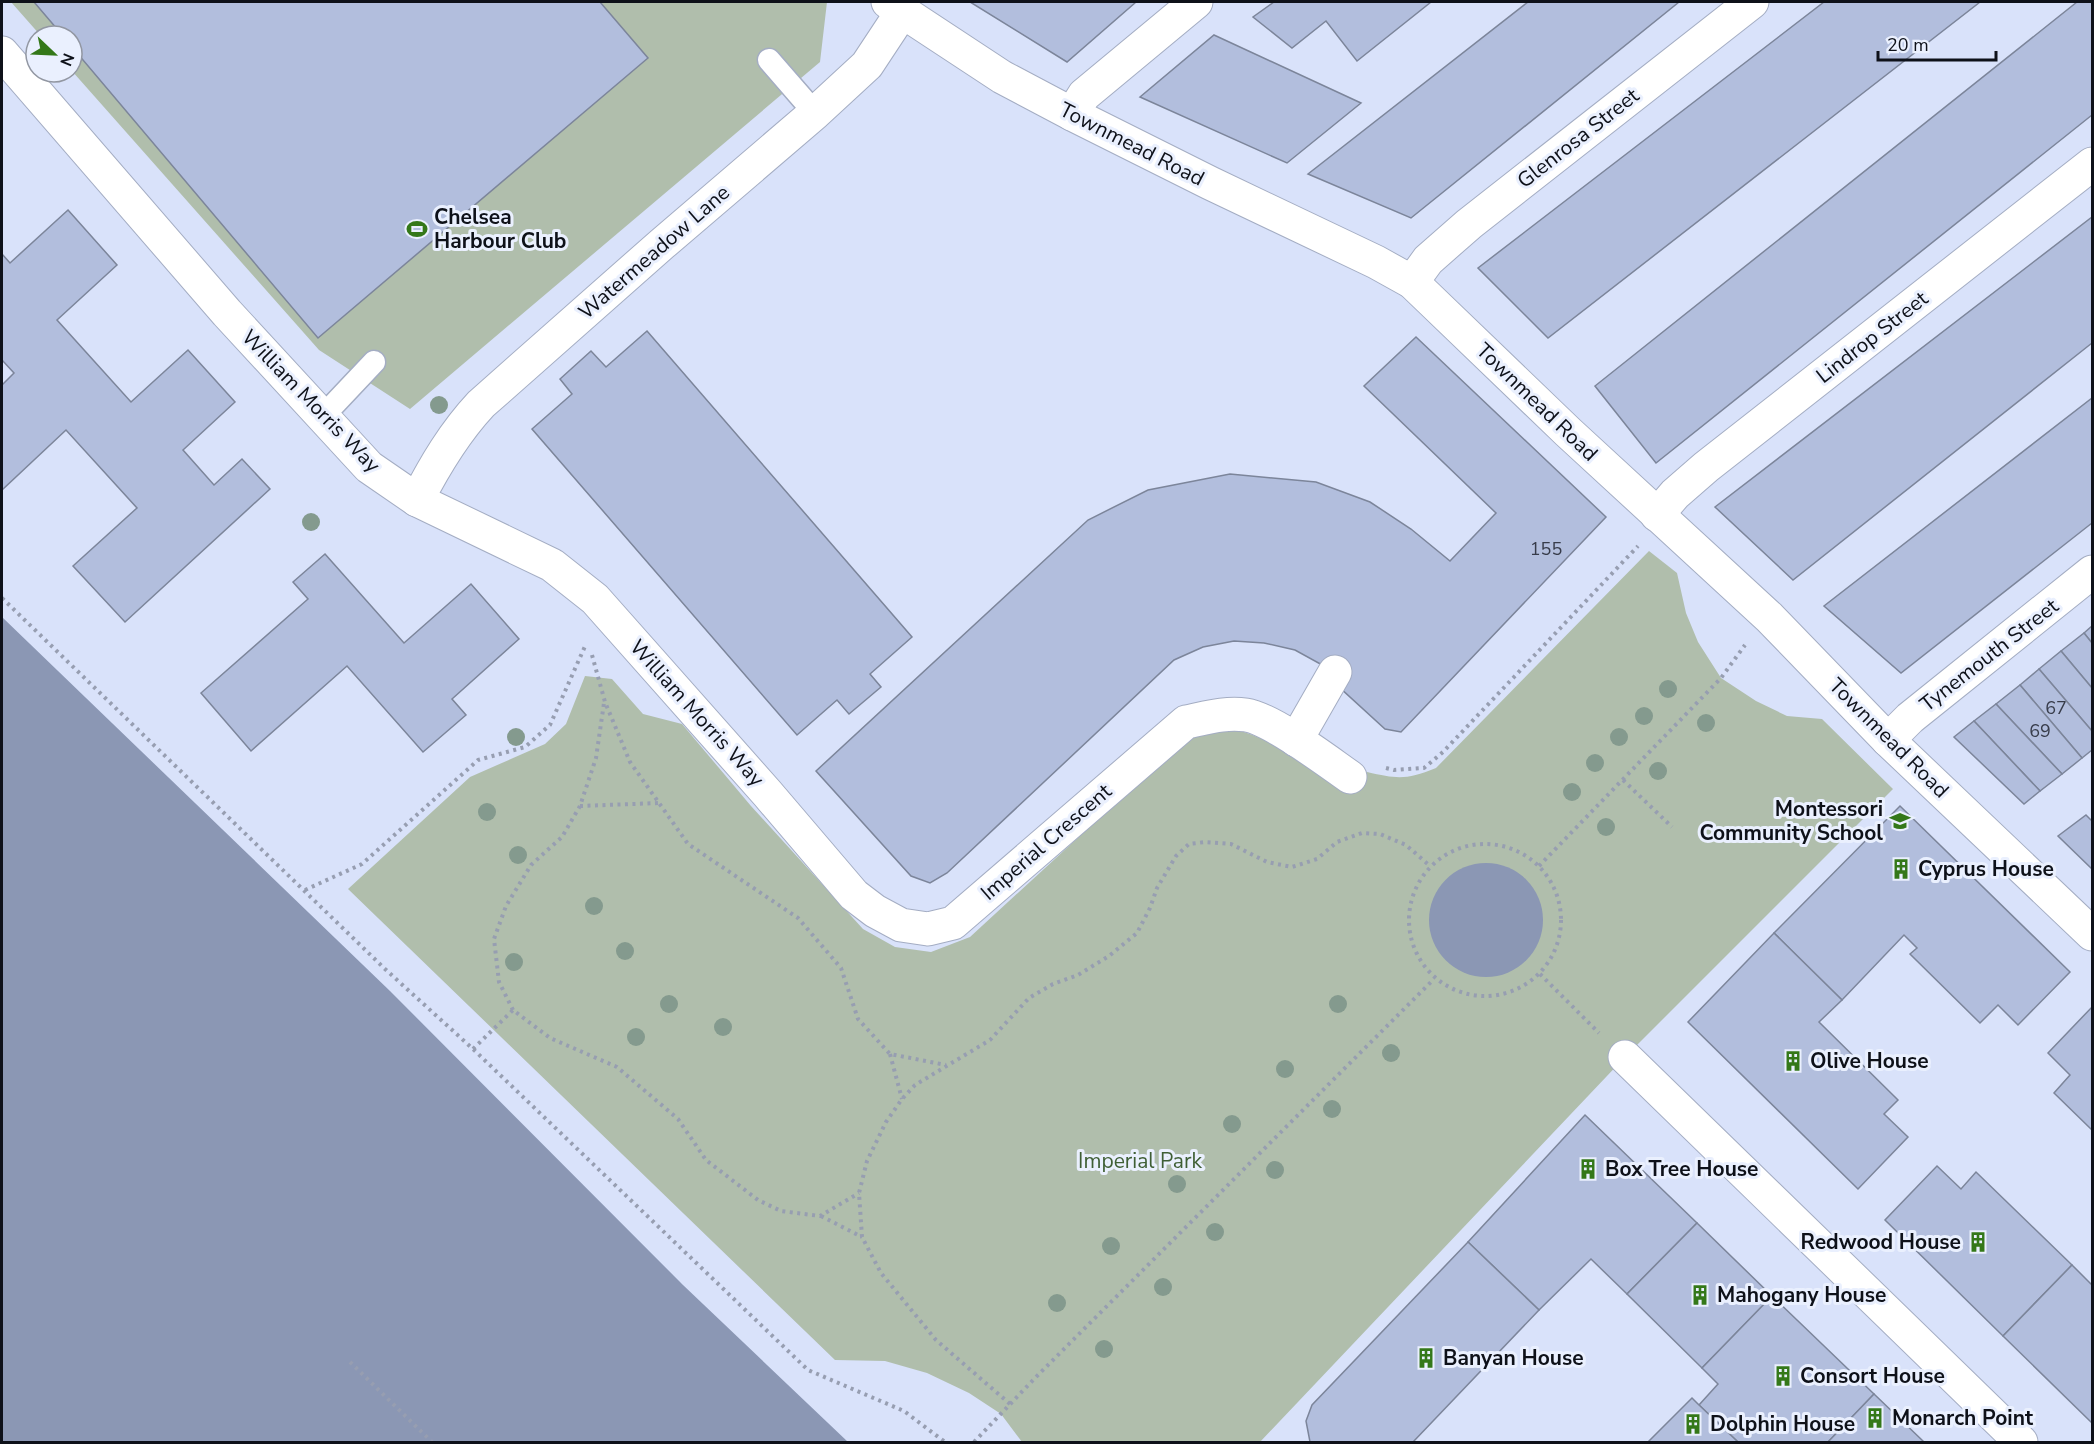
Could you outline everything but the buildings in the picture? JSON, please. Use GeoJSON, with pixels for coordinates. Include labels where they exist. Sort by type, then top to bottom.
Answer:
{"type":"FeatureCollection","features":[{"type":"Feature","properties":{"kind":"street"},"geometry":{"type":"LineString","coordinates":[[1072,114],[1084,95],[1196,2]]}},
{"type":"Feature","properties":{"kind":"street","name":"Glenrosa Street"},"geometry":{"type":"LineString","coordinates":[[1412,282],[1428,260],[1469,224],[1752,2]]}},
{"type":"Feature","properties":{"kind":"street","name":"Townmead Road"},"geometry":{"type":"LineString","coordinates":[[895,7],[1002,77],[1412,282],[1657,515],[1769,617],[1888,740],[2092,933]]}},
{"type":"Feature","properties":{"kind":"street","name":"Watermeadow Lane"},"geometry":{"type":"LineString","coordinates":[[417,500],[435,465],[461,425],[481,404],[867,65],[895,7]]}},
{"type":"Feature","properties":{"kind":"street","name":"William Morris Way"},"geometry":{"type":"LineString","coordinates":[[2,52],[227,313],[369,467],[417,500],[552,565],[595,599],[767,793]]}},
{"type":"Feature","properties":{"kind":"street","name":"Lindrop Street"},"geometry":{"type":"LineString","coordinates":[[1657,515],[1675,494],[1706,467],[2092,164]]}},
{"type":"Feature","properties":{"kind":"street","name":"Tynemouth Street"},"geometry":{"type":"LineString","coordinates":[[1888,740],[1910,718],[2092,572]]}},
{"type":"Feature","properties":{"kind":"street"},"geometry":{"type":"LineString","coordinates":[[1296,740],[1335,672]]}},
{"type":"Feature","properties":{"kind":"street","name":"Imperial Crescent"},"geometry":{"type":"LineString","coordinates":[[767,793],[854,895],[874,911],[901,924],[928,929],[952,923],[1186,722],[1224,714],[1249,716],[1296,740],[1350,777]]}},
{"type":"Feature","properties":{"kind":"street"},"geometry":{"type":"LineString","coordinates":[[1624,1057],[2021,1443]]}},
{"type":"Feature","properties":{"kind":"lane"},"geometry":{"type":"LineString","coordinates":[[769,60],[815,113]]}},
{"type":"Feature","properties":{"kind":"lane"},"geometry":{"type":"LineString","coordinates":[[324,416],[374,362]]}},
{"type":"Feature","properties":{"kind":"path"},"geometry":{"type":"LineString","coordinates":[[1350,777],[1362,762],[1394,770],[1424,768],[1443,752],[1641,542],[1657,515]]}},
{"type":"Feature","properties":{"kind":"path"},"geometry":{"type":"LineString","coordinates":[[2,598],[385,969],[473,1049],[807,1370],[904,1411],[945,1443]]}},
{"type":"Feature","properties":{"kind":"path"},"geometry":{"type":"LineString","coordinates":[[1539,866],[1721,678],[1750,637]]}},
{"type":"Feature","properties":{"kind":"path"},"geometry":{"type":"LineString","coordinates":[[305,890],[362,864],[478,760],[525,747],[550,725],[588,639],[604,702],[630,762],[688,844],[798,918],[841,968],[858,1019],[890,1054],[902,1098]]}},
{"type":"Feature","properties":{"kind":"path"},"geometry":{"type":"LineString","coordinates":[[604,702],[596,758],[580,806],[562,837],[531,865],[506,906],[494,939],[499,982],[513,1010],[550,1038],[617,1067],[678,1119],[706,1161],[758,1200],[781,1211],[820,1216],[862,1236]]}},
{"type":"Feature","properties":{"kind":"path"},"geometry":{"type":"LineString","coordinates":[[1623,780],[1672,827]]}},
{"type":"Feature","properties":{"kind":"path"},"geometry":{"type":"LineString","coordinates":[[580,806],[659,803]]}},
{"type":"Feature","properties":{"kind":"path"},"geometry":{"type":"LineString","coordinates":[[1010,1404],[936,1340],[881,1273],[862,1236],[859,1193],[867,1161],[886,1122],[902,1098],[915,1085],[990,1040],[1029,998],[1053,984],[1078,975],[1109,956],[1137,933],[1164,875],[1176,856],[1189,844],[1205,842],[1231,844],[1267,862],[1292,867],[1317,859],[1337,842],[1362,833],[1380,834],[1406,845],[1431,866]]}},
{"type":"Feature","properties":{"kind":"path"},"geometry":{"type":"LineString","coordinates":[[1473,844],[1497,844],[1520,852],[1539,866],[1554,885],[1560,908],[1561,932],[1554,955],[1540,974],[1521,988],[1500,996],[1476,997],[1454,991],[1434,979],[1419,960],[1409,936],[1408,911],[1415,886],[1431,866],[1450,852],[1473,844]]}},
{"type":"Feature","properties":{"kind":"path"},"geometry":{"type":"LineString","coordinates":[[1540,974],[1598,1031]]}},
{"type":"Feature","properties":{"kind":"path"},"geometry":{"type":"LineString","coordinates":[[974,1443],[1010,1404],[1434,979]]}},
{"type":"Feature","properties":{"kind":"path"},"geometry":{"type":"LineString","coordinates":[[473,1049],[513,1010]]}},
{"type":"Feature","properties":{"kind":"path"},"geometry":{"type":"LineString","coordinates":[[890,1054],[946,1065]]}},
{"type":"Feature","properties":{"kind":"path"},"geometry":{"type":"LineString","coordinates":[[820,1216],[859,1193]]}},
{"type":"Feature","properties":{"kind":"path"},"geometry":{"type":"LineString","coordinates":[[350,1362],[432,1443]]}},
{"type":"Feature","properties":{"kind":"green space","name":"Chelsea Harbour Club"},"geometry":{"type":"Polygon","coordinates":[[[11,2],[827,2],[820,62],[410,409],[319,350],[84,84],[84,24],[30,24],[11,2]]]}},
{"type":"Feature","properties":{"kind":"green space","name":"Imperial Park"},"geometry":{"type":"Polygon","coordinates":[[[1649,551],[1677,573],[1686,613],[1698,642],[1721,678],[1756,701],[1787,716],[1822,719],[1893,789],[1625,1057],[1260,1442],[1022,1442],[1001,1414],[969,1393],[927,1373],[885,1361],[835,1360],[348,889],[470,777],[545,744],[566,724],[585,676],[612,679],[643,714],[682,724],[751,806],[863,929],[895,947],[931,952],[970,937],[1181,743],[1203,731],[1227,728],[1264,740],[1302,761],[1351,794],[1367,772],[1402,777],[1417,775],[1436,768],[1649,551]]]}},
{"type":"Feature","properties":{"kind":"water"},"geometry":{"type":"Polygon","coordinates":[[[2,617],[390,991],[683,1285],[848,1442],[2,1442],[2,617]]]}},
{"type":"Feature","properties":{"kind":"water"},"geometry":{"type":"Polygon","coordinates":[[[1486,863],[1508,867],[1526,880],[1539,898],[1543,920],[1539,942],[1526,960],[1508,973],[1486,977],[1464,973],[1446,960],[1433,942],[1429,920],[1433,898],[1446,880],[1464,867],[1486,863]]]}},
{"type":"Feature","properties":{"kind":"place","name":"Chelsea Harbour Club"},"geometry":{"type":"Point","coordinates":[417,229]}},
{"type":"Feature","properties":{"kind":"place","name":"Montessori Community School"},"geometry":{"type":"Point","coordinates":[1900,821]}},
{"type":"Feature","properties":{"kind":"place","name":"Cyprus House"},"geometry":{"type":"Point","coordinates":[1901,869]}},
{"type":"Feature","properties":{"kind":"place","name":"Olive House"},"geometry":{"type":"Point","coordinates":[1793,1061]}},
{"type":"Feature","properties":{"kind":"place","name":"Box Tree House"},"geometry":{"type":"Point","coordinates":[1588,1169]}},
{"type":"Feature","properties":{"kind":"place","name":"Redwood House"},"geometry":{"type":"Point","coordinates":[1978,1242]}},
{"type":"Feature","properties":{"kind":"place","name":"Mahogany House"},"geometry":{"type":"Point","coordinates":[1700,1295]}},
{"type":"Feature","properties":{"kind":"place","name":"Banyan House"},"geometry":{"type":"Point","coordinates":[1426,1358]}},
{"type":"Feature","properties":{"kind":"place","name":"Consort House"},"geometry":{"type":"Point","coordinates":[1783,1376]}},
{"type":"Feature","properties":{"kind":"place","name":"Monarch Point"},"geometry":{"type":"Point","coordinates":[1875,1418]}},
{"type":"Feature","properties":{"kind":"place","name":"Dolphin House"},"geometry":{"type":"Point","coordinates":[1693,1424]}}]}
